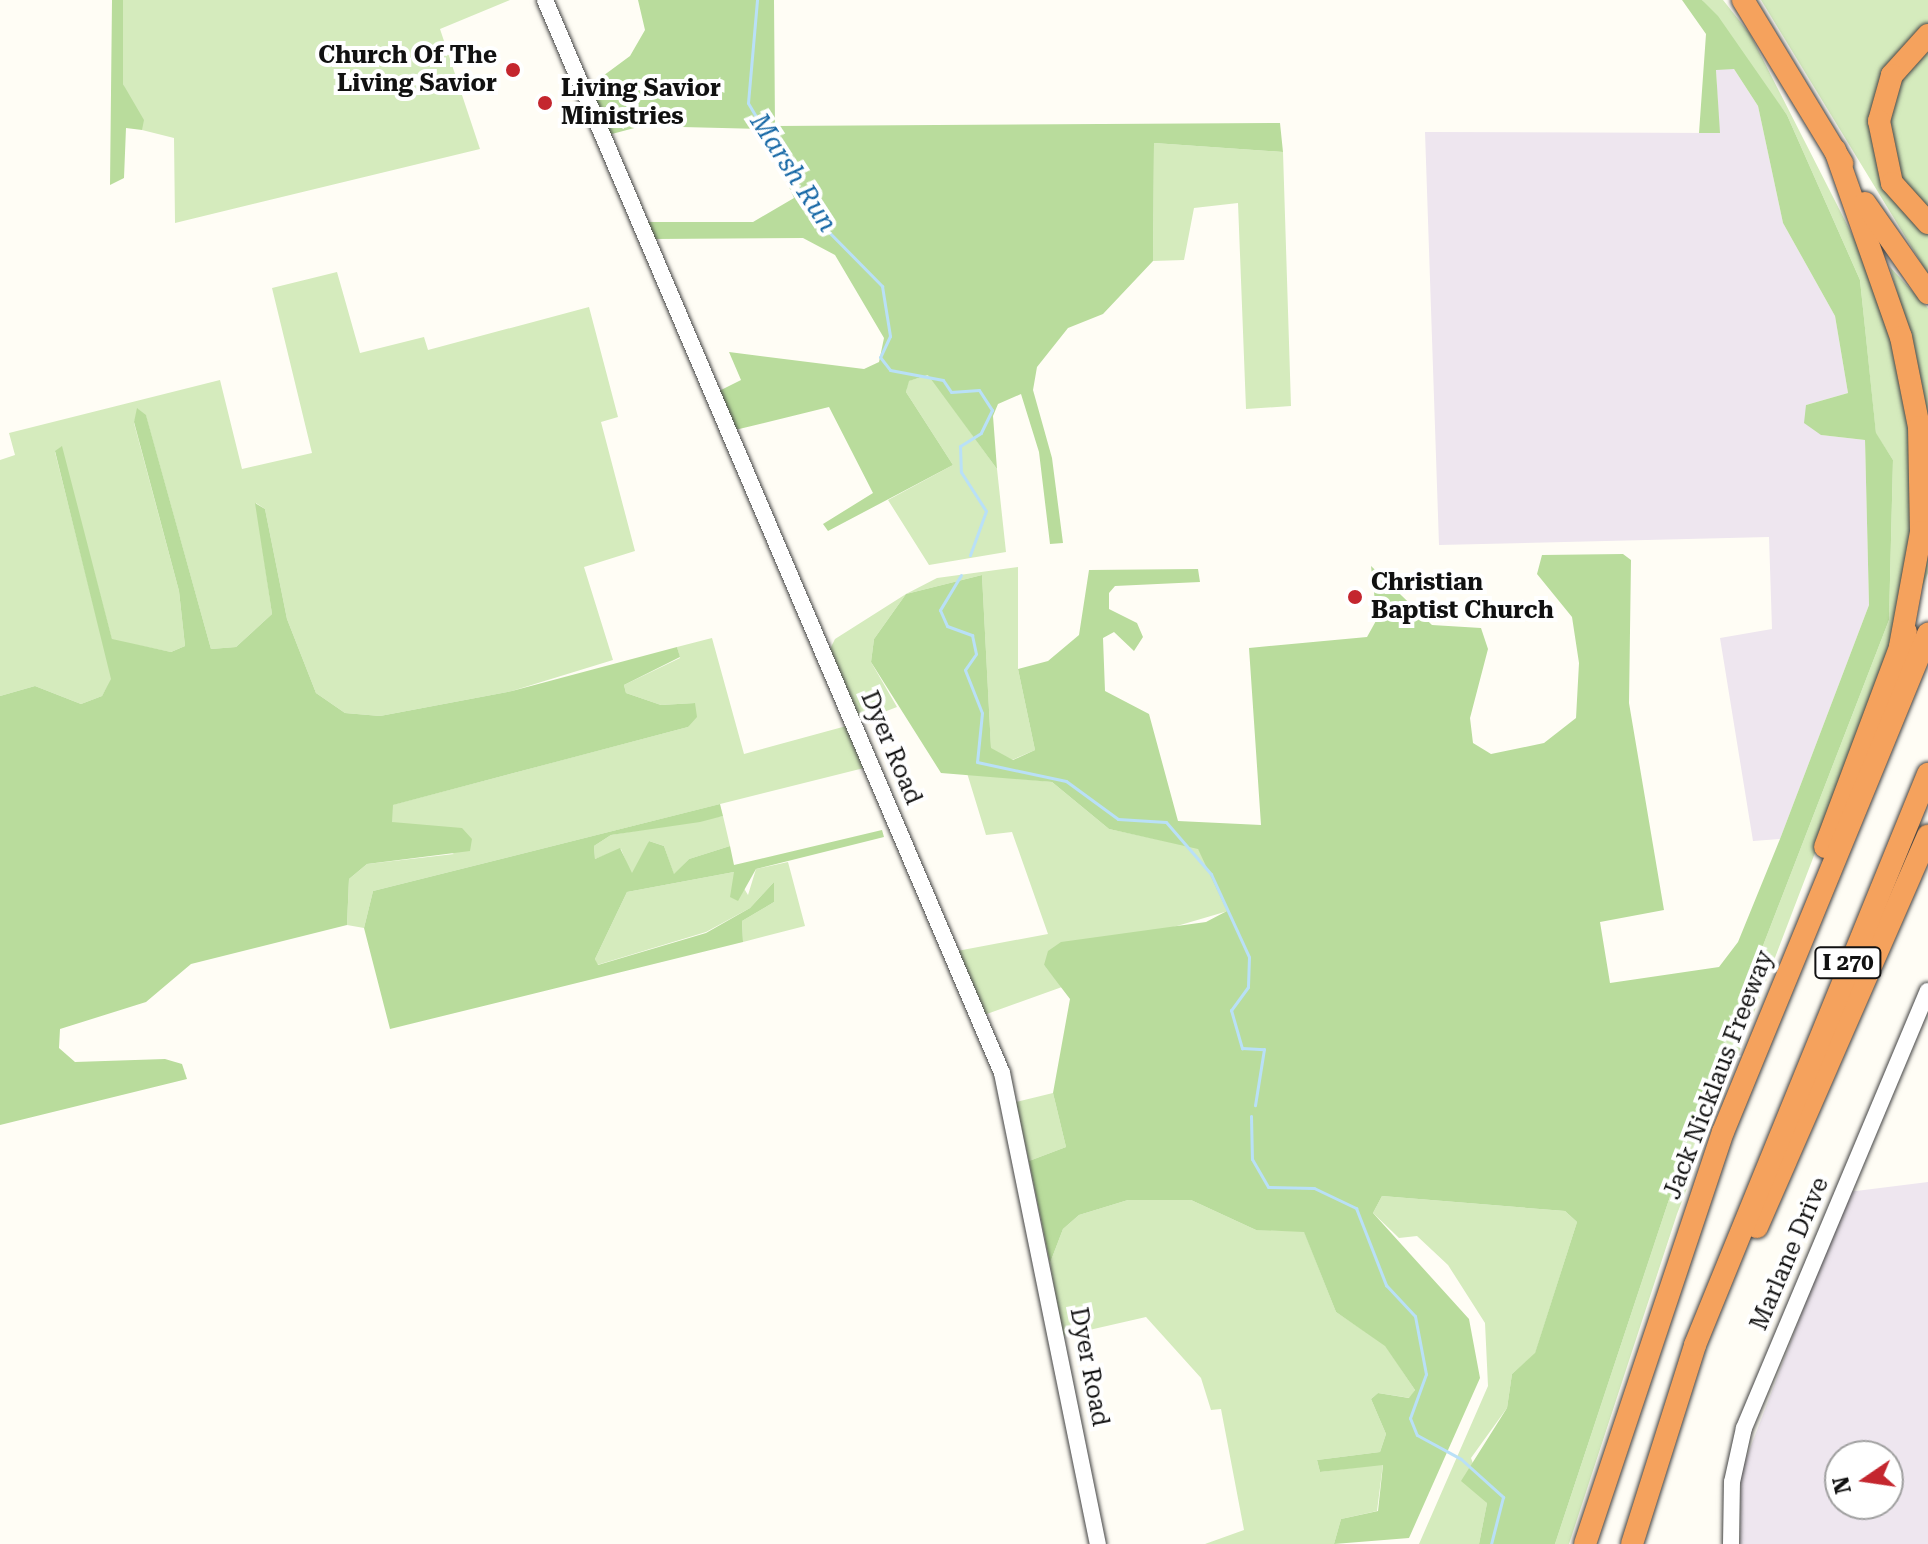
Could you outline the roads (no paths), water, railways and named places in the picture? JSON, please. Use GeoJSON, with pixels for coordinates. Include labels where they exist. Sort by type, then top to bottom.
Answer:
{"type":"FeatureCollection","features":[{"type":"Feature","properties":{"kind":"highway"},"geometry":{"type":"LineString","coordinates":[[1743,0],[1928,293]]}},
{"type":"Feature","properties":{"kind":"highway"},"geometry":{"type":"LineString","coordinates":[[1928,35],[1892,75],[1879,121],[1892,183],[1928,223]]}},
{"type":"Feature","properties":{"kind":"highway"},"geometry":{"type":"LineString","coordinates":[[1835,150],[1901,337],[1919,427],[1921,532],[1900,646]]}},
{"type":"Feature","properties":{"kind":"highway"},"geometry":{"type":"LineString","coordinates":[[1759,1043],[1791,928],[1928,579]]}},
{"type":"Feature","properties":{"kind":"highway","name":"Jack Nicklaus Freeway"},"geometry":{"type":"LineString","coordinates":[[1585,1544],[1646,1350],[1759,1043],[1928,634]]}},
{"type":"Feature","properties":{"kind":"highway","name":"I 270"},"geometry":{"type":"LineString","coordinates":[[1632,1544],[1695,1345],[1928,774]]}},
{"type":"Feature","properties":{"kind":"highway"},"geometry":{"type":"LineString","coordinates":[[1695,1345],[1741,1264],[1928,836]]}},
{"type":"Feature","properties":{"kind":"street","name":"Dyer Road"},"geometry":{"type":"LineString","coordinates":[[545,0],[1002,1073],[1098,1544]]}},
{"type":"Feature","properties":{"kind":"street","name":"Marlane Drive"},"geometry":{"type":"LineString","coordinates":[[1731,1544],[1732,1482],[1748,1418],[1928,991]]}},
{"type":"Feature","properties":{"kind":"waterway","name":"Marsh Run"},"geometry":{"type":"LineString","coordinates":[[757,0],[748,103],[817,220],[882,286],[890,336],[880,357],[890,370],[943,380],[951,392],[979,390],[992,410],[981,433],[960,446],[961,472],[986,511],[970,555]]}},
{"type":"Feature","properties":{"kind":"waterway","name":"Marsh Run"},"geometry":{"type":"LineString","coordinates":[[961,575],[940,610],[947,626],[972,635],[976,654],[965,670],[982,713],[977,762],[1066,781],[1118,819],[1166,822],[1211,874],[1249,957],[1248,987],[1231,1010],[1242,1048],[1264,1049],[1255,1105]]}},
{"type":"Feature","properties":{"kind":"waterway","name":"Marsh Run"},"geometry":{"type":"LineString","coordinates":[[1251,1116],[1252,1159],[1268,1187],[1314,1188],[1356,1208],[1386,1285],[1415,1316],[1426,1374],[1410,1418],[1417,1435],[1461,1459],[1503,1497],[1491,1544]]}},
{"type":"Feature","properties":{"kind":"place","name":"Church Of The Living Savior"},"geometry":{"type":"Point","coordinates":[513,70]}},
{"type":"Feature","properties":{"kind":"place","name":"Living Savior Ministries"},"geometry":{"type":"Point","coordinates":[545,103]}},
{"type":"Feature","properties":{"kind":"place","name":"Christian Baptist Church"},"geometry":{"type":"Point","coordinates":[1355,597]}}]}
